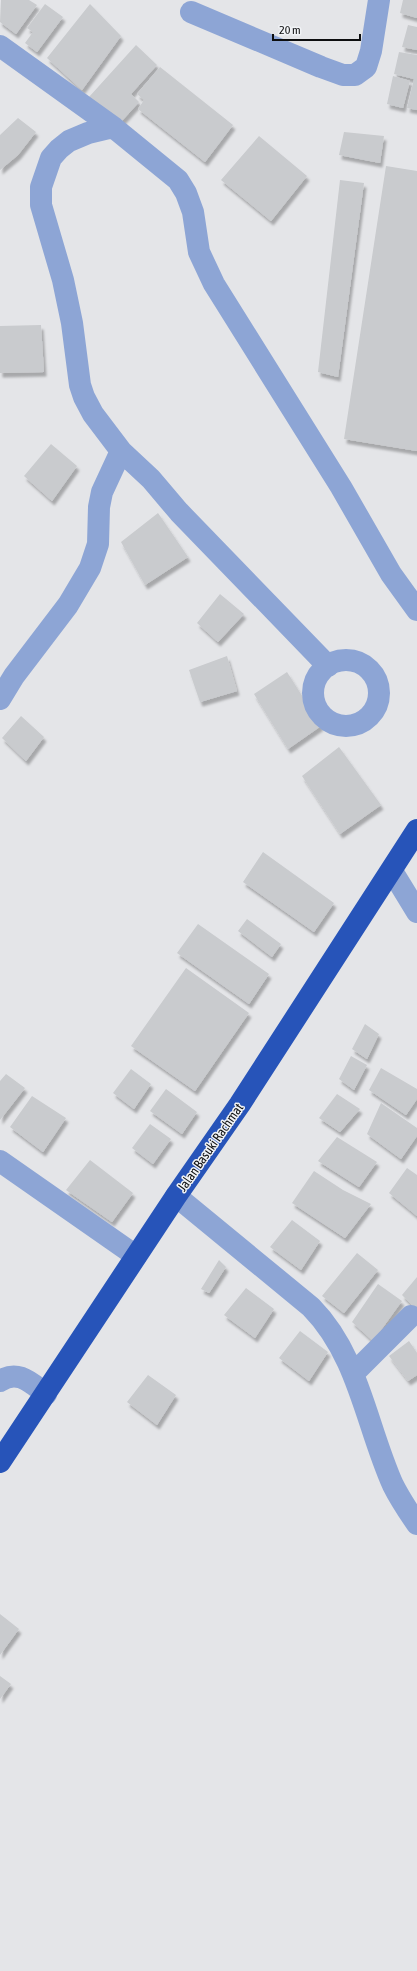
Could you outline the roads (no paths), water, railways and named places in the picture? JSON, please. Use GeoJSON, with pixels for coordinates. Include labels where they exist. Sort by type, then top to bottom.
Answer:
{"type":"FeatureCollection","features":[{"type":"Feature","properties":{"kind":"highway","name":"Jalan Basuki Rachmat"},"geometry":{"type":"LineString","coordinates":[[0,1462],[176,1196],[240,1104],[392,871],[417,830]]}},
{"type":"Feature","properties":{"kind":"street"},"geometry":{"type":"LineString","coordinates":[[191,12],[321,67],[344,75],[355,76],[366,66],[371,51],[379,0]]}},
{"type":"Feature","properties":{"kind":"street"},"geometry":{"type":"LineString","coordinates":[[0,46],[113,127],[178,180],[186,193],[193,212],[199,252],[214,284],[341,486],[391,574],[417,610]]}},
{"type":"Feature","properties":{"kind":"street"},"geometry":{"type":"LineString","coordinates":[[113,127],[88,133],[69,141],[55,154],[45,171],[41,187],[41,205],[63,280],[72,323],[80,385],[93,414],[121,451],[151,479],[184,518],[328,666]]}},
{"type":"Feature","properties":{"kind":"street"},"geometry":{"type":"LineString","coordinates":[[0,699],[14,676],[68,605],[90,568],[98,544],[99,507],[102,492],[121,451]]}},
{"type":"Feature","properties":{"kind":"street"},"geometry":{"type":"LineString","coordinates":[[392,871],[417,912]]}},
{"type":"Feature","properties":{"kind":"street"},"geometry":{"type":"LineString","coordinates":[[0,1161],[136,1256]]}},
{"type":"Feature","properties":{"kind":"street"},"geometry":{"type":"LineString","coordinates":[[176,1196],[311,1307],[323,1320],[335,1337],[353,1374],[393,1485],[417,1524]]}},
{"type":"Feature","properties":{"kind":"street"},"geometry":{"type":"LineString","coordinates":[[353,1374],[411,1316]]}},
{"type":"Feature","properties":{"kind":"street"},"geometry":{"type":"LineString","coordinates":[[2,1378],[12,1376],[24,1378],[46,1394]]}}]}
